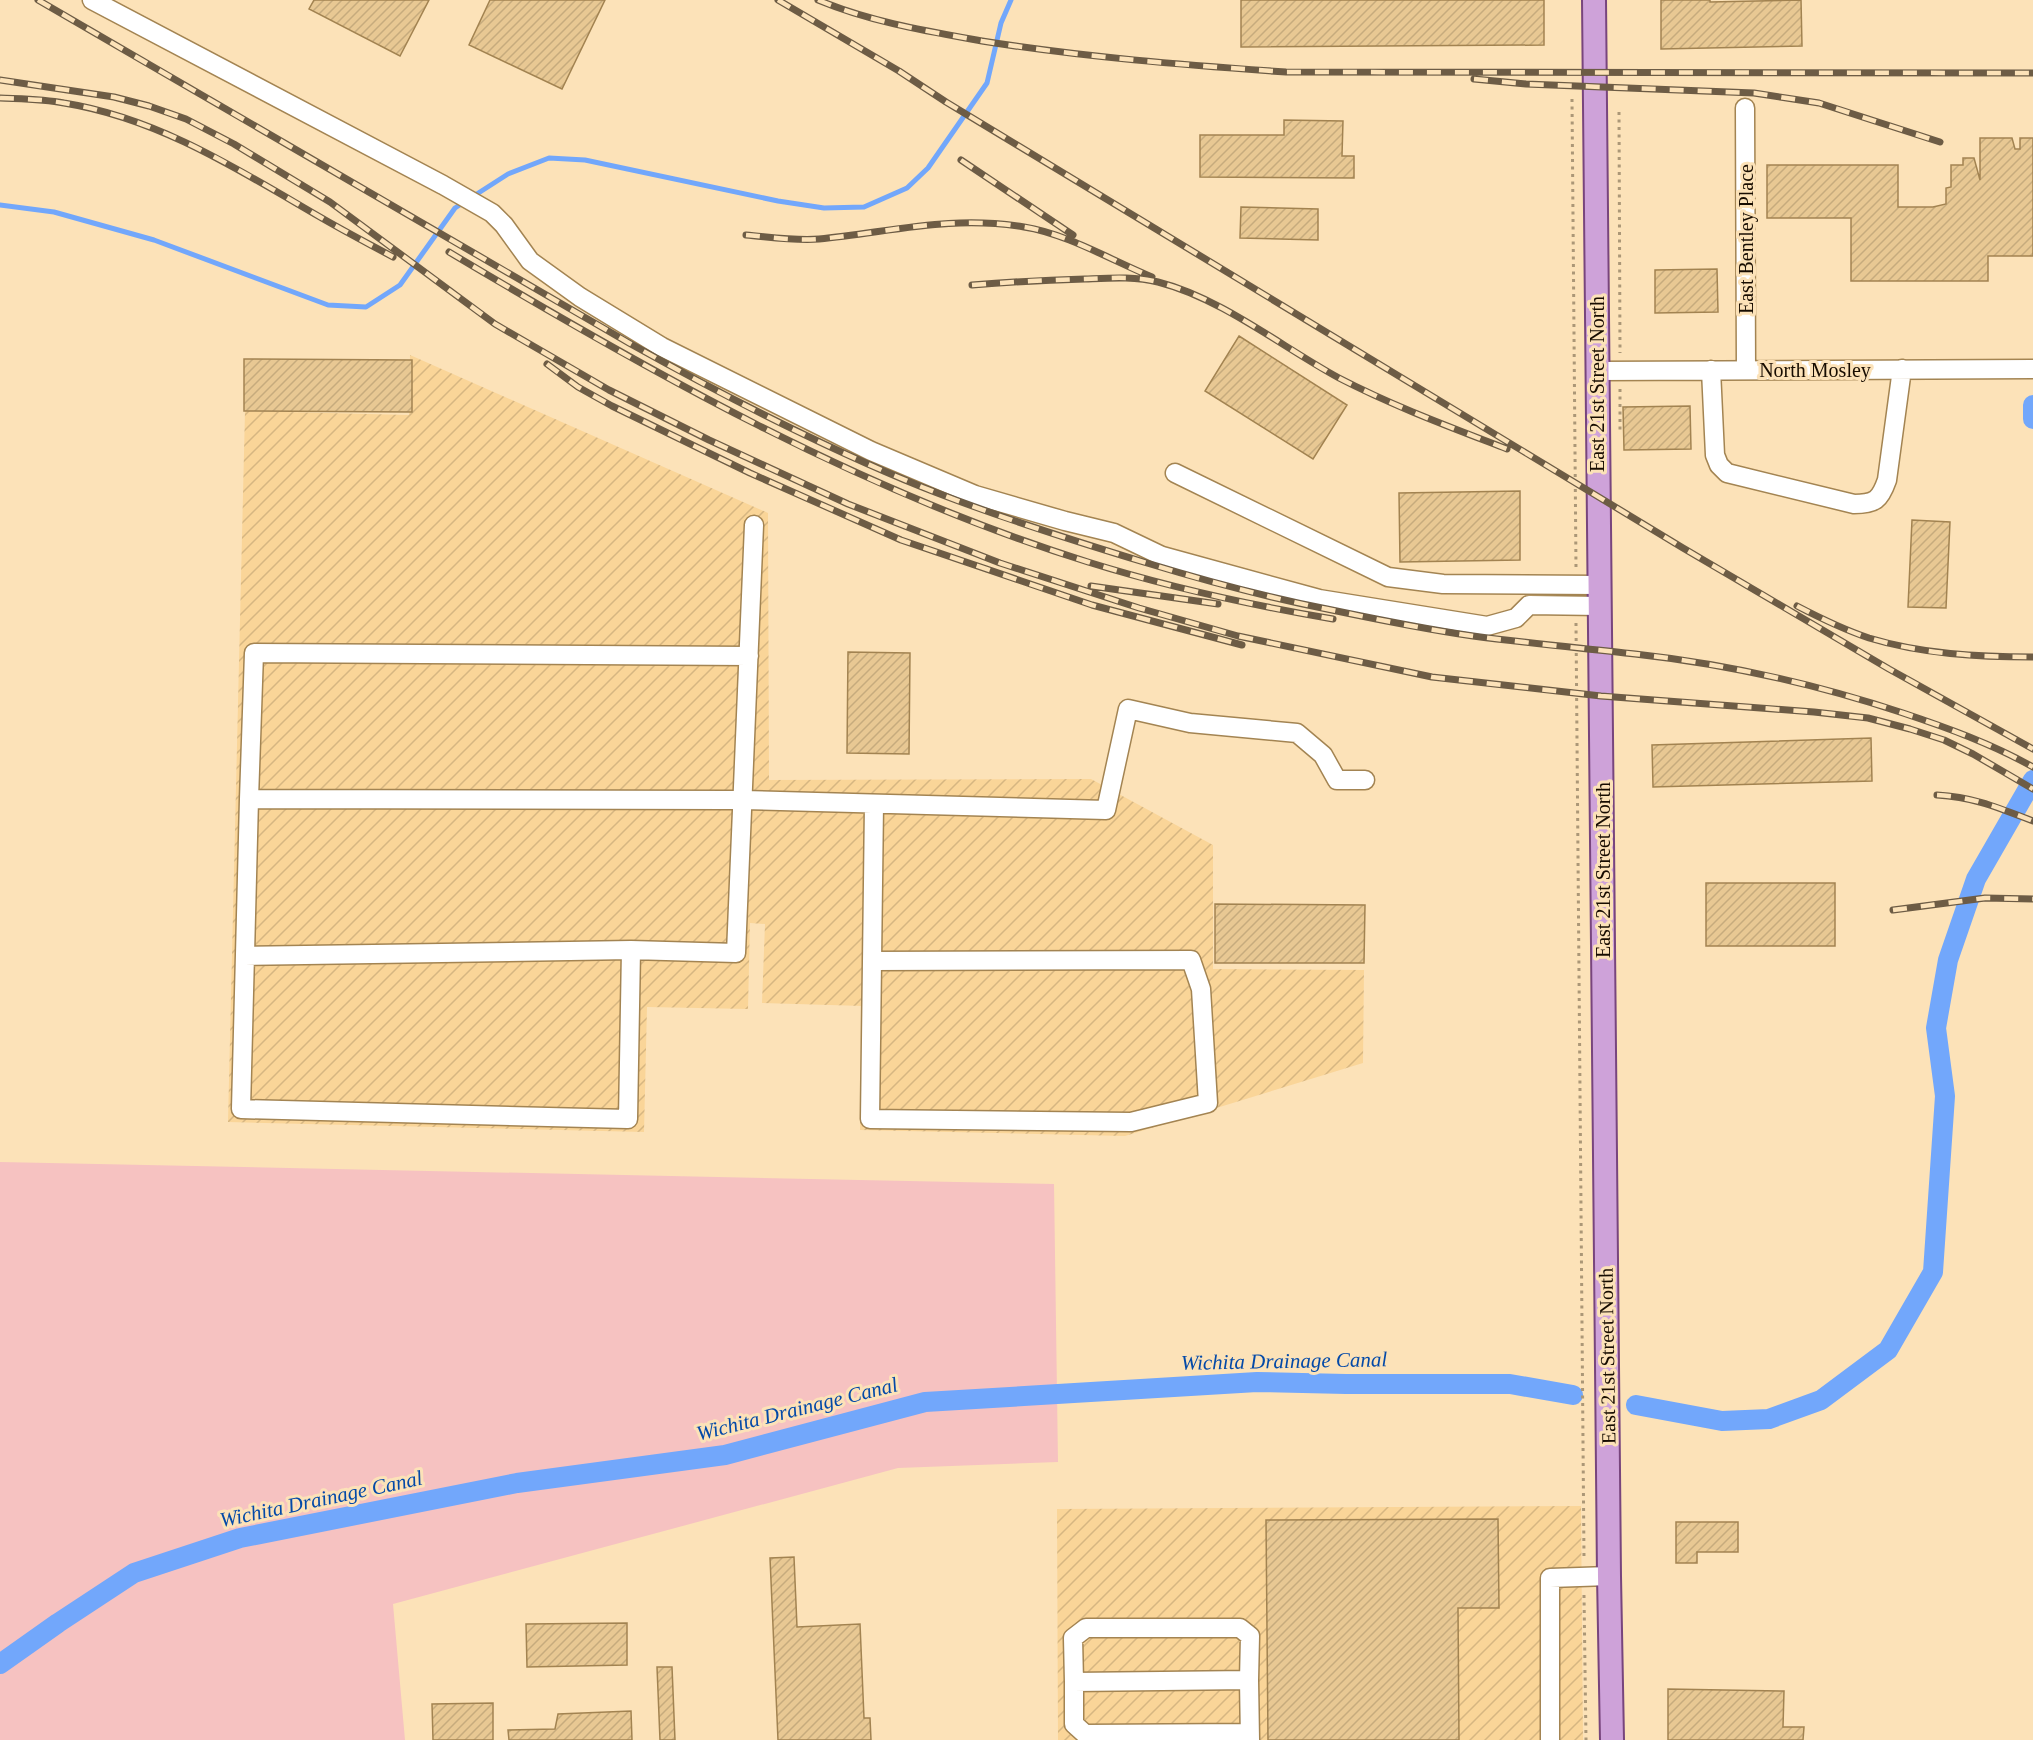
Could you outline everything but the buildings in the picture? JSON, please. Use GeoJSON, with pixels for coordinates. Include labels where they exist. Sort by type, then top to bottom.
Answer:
{"type":"FeatureCollection","features":[{"type":"Feature","properties":{"kind":"main road","name":"East 21st Street North"},"geometry":{"type":"LineString","coordinates":[[1594,0],[1612,1740]]}},
{"type":"Feature","properties":{"kind":"street"},"geometry":{"type":"LineString","coordinates":[[92,0],[492,213],[504,225],[530,261],[580,297],[662,347],[871,451],[975,495],[1114,533],[1162,556],[1319,599],[1487,626],[1516,618],[1529,605],[1576,605],[1599,596]]}},
{"type":"Feature","properties":{"kind":"street","name":"East Bentley Place"},"geometry":{"type":"LineString","coordinates":[[1745,108],[1746,370]]}},
{"type":"Feature","properties":{"kind":"street"},"geometry":{"type":"LineString","coordinates":[[1711,370],[1715,455],[1719,465],[1727,473],[1854,504],[1868,504],[1877,500],[1887,480],[1902,369]]}},
{"type":"Feature","properties":{"kind":"street","name":"North Mosley"},"geometry":{"type":"LineString","coordinates":[[1598,371],[2033,369]]}},
{"type":"Feature","properties":{"kind":"street"},"geometry":{"type":"LineString","coordinates":[[1175,473],[1388,577],[1443,584],[1576,585],[1599,596]]}},
{"type":"Feature","properties":{"kind":"street"},"geometry":{"type":"LineString","coordinates":[[245,956],[630,950],[736,953],[754,525]]}},
{"type":"Feature","properties":{"kind":"street"},"geometry":{"type":"LineString","coordinates":[[630,950],[628,1119],[241,1109],[254,653],[749,656]]}},
{"type":"Feature","properties":{"kind":"street"},"geometry":{"type":"LineString","coordinates":[[249,799],[744,800],[1106,810],[1128,709],[1190,723],[1297,733],[1323,755],[1337,780],[1365,780]]}},
{"type":"Feature","properties":{"kind":"street"},"geometry":{"type":"LineString","coordinates":[[872,961],[1191,960],[1201,989],[1208,1103],[1131,1122],[870,1119],[872,961],[874,804]]}},
{"type":"Feature","properties":{"kind":"street"},"geometry":{"type":"LineString","coordinates":[[1550,1740],[1550,1578],[1609,1576]]}},
{"type":"Feature","properties":{"kind":"street"},"geometry":{"type":"LineString","coordinates":[[1086,1628],[1240,1628],[1250,1636],[1249,1680],[1250,1736],[1085,1734],[1074,1724],[1074,1638],[1086,1628]]}},
{"type":"Feature","properties":{"kind":"street"},"geometry":{"type":"LineString","coordinates":[[1074,1682],[1249,1680]]}},
{"type":"Feature","properties":{"kind":"path"},"geometry":{"type":"LineString","coordinates":[[1572,99],[1576,585]]}},
{"type":"Feature","properties":{"kind":"path"},"geometry":{"type":"LineString","coordinates":[[1576,605],[1586,1740]]}},
{"type":"Feature","properties":{"kind":"shaded area"},"geometry":{"type":"Polygon","coordinates":[[[410,355],[768,513],[769,780],[1091,779],[1213,845],[1213,969],[1364,970],[1363,1063],[1125,1136],[860,1130],[863,1006],[762,1003],[765,924],[750,923],[748,1009],[647,1007],[644,1132],[228,1122],[245,411],[409,415],[410,355]]]}},
{"type":"Feature","properties":{"kind":"shaded area"},"geometry":{"type":"Polygon","coordinates":[[[0,1162],[1054,1184],[1058,1462],[898,1468],[393,1604],[405,1740],[0,1740],[0,1162]]]}},
{"type":"Feature","properties":{"kind":"shaded area"},"geometry":{"type":"Polygon","coordinates":[[[1581,1506],[1583,1740],[1058,1740],[1057,1509],[1581,1506]]]}},
{"type":"Feature","properties":{"kind":"waterway"},"geometry":{"type":"LineString","coordinates":[[0,205],[54,212],[154,240],[328,305],[366,307],[400,285],[455,208],[508,174],[549,158],[585,160],[778,201],[824,208],[864,207],[907,188],[928,168],[987,83],[1001,23],[1011,0]]}},
{"type":"Feature","properties":{"kind":"waterway","name":"Wichita Drainage Canal"},"geometry":{"type":"LineString","coordinates":[[2033,405],[2033,419]]}},
{"type":"Feature","properties":{"kind":"waterway","name":"Wichita Drainage Canal"},"geometry":{"type":"LineString","coordinates":[[1636,1405],[1722,1421],[1769,1419],[1821,1400],[1888,1350],[1933,1272],[1945,1096],[1936,1028],[1948,960],[1976,879],[2033,780]]}},
{"type":"Feature","properties":{"kind":"waterway","name":"Wichita Drainage Canal"},"geometry":{"type":"LineString","coordinates":[[0,1664],[134,1573],[240,1538],[517,1483],[725,1455],[925,1402],[1257,1382],[1510,1384],[1573,1395]]}},
{"type":"Feature","properties":{"kind":"railway"},"geometry":{"type":"LineString","coordinates":[[38,0],[665,363],[810,437],[950,498],[1147,563],[1304,604],[1455,633],[1669,658],[1737,669],[1804,684],[1937,725],[1986,744],[2033,767]]}},
{"type":"Feature","properties":{"kind":"railway"},"geometry":{"type":"LineString","coordinates":[[778,0],[899,71],[946,102],[1683,548],[1889,669],[2033,749]]}},
{"type":"Feature","properties":{"kind":"railway"},"geometry":{"type":"LineString","coordinates":[[818,0],[878,20],[982,41],[1134,60],[1286,72],[2033,73]]}},
{"type":"Feature","properties":{"kind":"railway"},"geometry":{"type":"LineString","coordinates":[[1474,79],[1526,84],[1754,93],[1819,103],[1940,142]]}},
{"type":"Feature","properties":{"kind":"railway"},"geometry":{"type":"LineString","coordinates":[[0,80],[114,97],[186,119],[234,144],[330,202],[495,324],[609,390],[709,440],[848,504],[1000,563],[1139,608],[1238,636],[1432,677],[1601,696],[1868,718],[1944,740],[2033,789]]}},
{"type":"Feature","properties":{"kind":"railway"},"geometry":{"type":"LineString","coordinates":[[0,98],[48,101],[99,110],[165,133],[228,164],[393,257]]}},
{"type":"Feature","properties":{"kind":"railway"},"geometry":{"type":"LineString","coordinates":[[961,160],[1073,235]]}},
{"type":"Feature","properties":{"kind":"railway"},"geometry":{"type":"LineString","coordinates":[[746,235],[810,239],[921,226],[997,224],[1024,227],[1056,235],[1152,277]]}},
{"type":"Feature","properties":{"kind":"railway"},"geometry":{"type":"LineString","coordinates":[[449,252],[680,385],[839,465],[921,501],[1003,533],[1118,571],[1209,595],[1333,619]]}},
{"type":"Feature","properties":{"kind":"railway"},"geometry":{"type":"LineString","coordinates":[[972,285],[1113,278],[1140,279],[1182,289],[1228,311],[1317,366],[1359,388],[1422,416],[1507,449]]}},
{"type":"Feature","properties":{"kind":"railway"},"geometry":{"type":"LineString","coordinates":[[547,364],[578,387],[612,406],[750,473],[901,540],[1092,605],[1242,645]]}},
{"type":"Feature","properties":{"kind":"railway"},"geometry":{"type":"LineString","coordinates":[[1091,586],[1218,604]]}},
{"type":"Feature","properties":{"kind":"railway"},"geometry":{"type":"LineString","coordinates":[[1797,606],[1869,638],[1909,648],[1950,654],[2033,657]]}},
{"type":"Feature","properties":{"kind":"railway"},"geometry":{"type":"LineString","coordinates":[[1937,795],[1975,801],[2033,821]]}},
{"type":"Feature","properties":{"kind":"railway"},"geometry":{"type":"LineString","coordinates":[[1893,910],[1985,898],[2033,899]]}}]}
